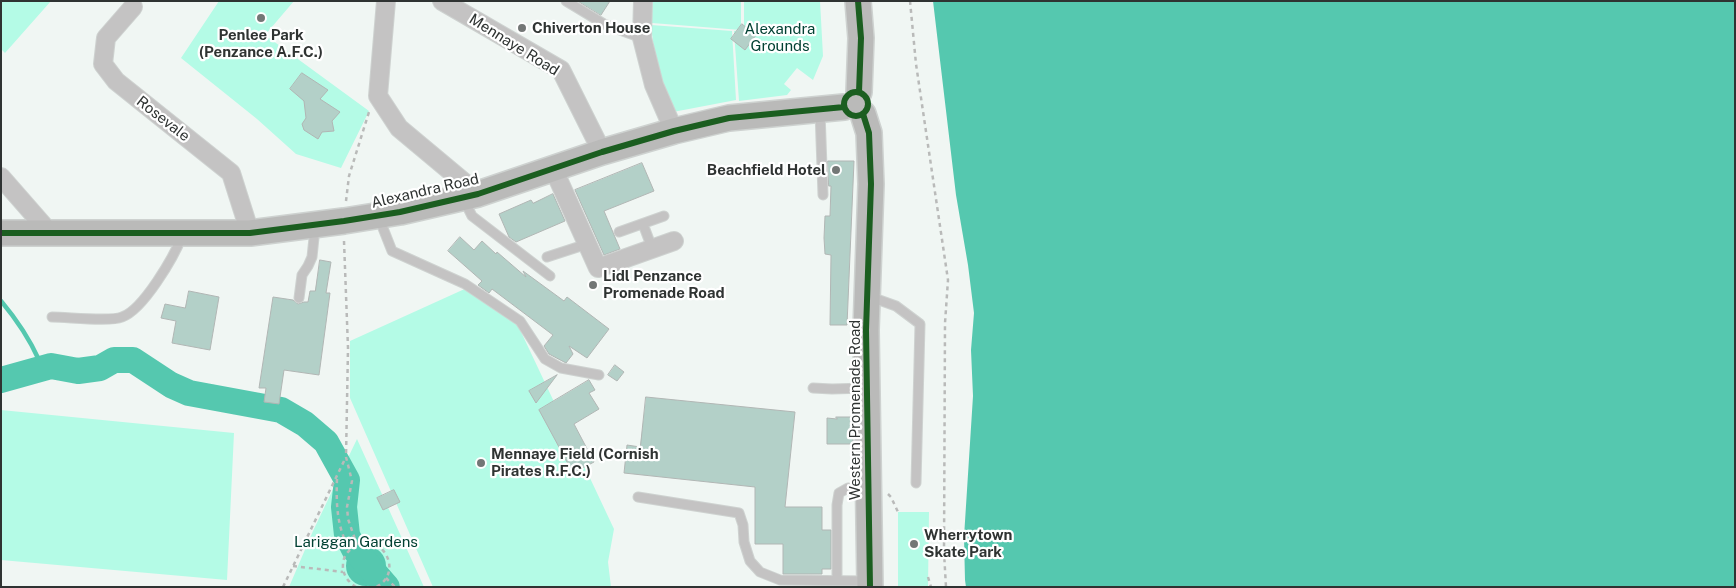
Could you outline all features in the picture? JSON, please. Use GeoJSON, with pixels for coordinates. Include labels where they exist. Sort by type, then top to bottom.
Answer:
{"type":"FeatureCollection","features":[{"type":"Feature","properties":{"kind":"street"},"geometry":{"type":"LineString","coordinates":[[386,1],[378,96],[399,128],[470,195]]}},
{"type":"Feature","properties":{"kind":"street","name":"Mennaye Road"},"geometry":{"type":"LineString","coordinates":[[442,1],[561,70],[602,152]]}},
{"type":"Feature","properties":{"kind":"street"},"geometry":{"type":"LineString","coordinates":[[643,1],[642,38],[654,85],[674,132]]}},
{"type":"Feature","properties":{"kind":"street","name":"Western Promenade Road"},"geometry":{"type":"LineString","coordinates":[[858,1],[860,38],[847,105],[869,132],[871,184],[867,388],[869,584]]}},
{"type":"Feature","properties":{"kind":"street","name":"Rosevale"},"geometry":{"type":"LineString","coordinates":[[133,7],[106,38],[103,64],[116,81],[232,173],[250,233]]}},
{"type":"Feature","properties":{"kind":"street","name":"Alexandra Road"},"geometry":{"type":"LineString","coordinates":[[1,233],[250,233],[378,216],[470,195],[602,152],[729,118],[847,105]]}},
{"type":"Feature","properties":{"kind":"street"},"geometry":{"type":"LineString","coordinates":[[552,168],[598,268],[674,241]]}},
{"type":"Feature","properties":{"kind":"street"},"geometry":{"type":"LineString","coordinates":[[1,176],[50,233]]}},
{"type":"Feature","properties":{"kind":"lane"},"geometry":{"type":"LineString","coordinates":[[566,1],[604,24],[642,38]]}},
{"type":"Feature","properties":{"kind":"lane"},"geometry":{"type":"LineString","coordinates":[[823,195],[847,105]]}},
{"type":"Feature","properties":{"kind":"lane"},"geometry":{"type":"LineString","coordinates":[[470,195],[472,216],[550,276]]}},
{"type":"Feature","properties":{"kind":"lane"},"geometry":{"type":"LineString","coordinates":[[378,216],[392,251],[465,284],[520,320],[546,359],[561,368],[599,375]]}},
{"type":"Feature","properties":{"kind":"lane"},"geometry":{"type":"LineString","coordinates":[[619,232],[664,216]]}},
{"type":"Feature","properties":{"kind":"lane"},"geometry":{"type":"LineString","coordinates":[[643,224],[652,248]]}},
{"type":"Feature","properties":{"kind":"lane"},"geometry":{"type":"LineString","coordinates":[[299,298],[302,275],[312,257],[315,225]]}},
{"type":"Feature","properties":{"kind":"lane"},"geometry":{"type":"LineString","coordinates":[[52,317],[110,319],[121,318],[129,314],[166,267],[175,253],[183,234]]}},
{"type":"Feature","properties":{"kind":"lane"},"geometry":{"type":"LineString","coordinates":[[547,257],[587,244]]}},
{"type":"Feature","properties":{"kind":"lane"},"geometry":{"type":"LineString","coordinates":[[868,296],[896,306],[920,324],[916,483]]}},
{"type":"Feature","properties":{"kind":"lane"},"geometry":{"type":"LineString","coordinates":[[813,388],[867,388]]}},
{"type":"Feature","properties":{"kind":"lane"},"geometry":{"type":"LineString","coordinates":[[836,580],[837,504],[839,493],[848,488],[868,488]]}},
{"type":"Feature","properties":{"kind":"lane"},"geometry":{"type":"LineString","coordinates":[[638,497],[738,513],[744,525],[744,542],[750,561],[760,572],[780,580],[836,580],[869,584]]}},
{"type":"Feature","properties":{"kind":"path"},"geometry":{"type":"LineString","coordinates":[[910,1],[916,64],[948,280],[944,552],[946,587]]}},
{"type":"Feature","properties":{"kind":"path"},"geometry":{"type":"LineString","coordinates":[[356,545],[348,519],[347,507],[352,481],[346,457],[348,357],[344,221],[348,176],[369,111],[378,96]]}},
{"type":"Feature","properties":{"kind":"path"},"geometry":{"type":"LineString","coordinates":[[284,587],[346,457]]}},
{"type":"Feature","properties":{"kind":"path"},"geometry":{"type":"LineString","coordinates":[[337,475],[336,502],[342,535],[350,549]]}},
{"type":"Feature","properties":{"kind":"path"},"geometry":{"type":"LineString","coordinates":[[356,587],[346,579],[343,572],[343,564],[345,556],[350,549],[364,542],[371,543],[384,550],[390,564],[385,579],[379,586]]}},
{"type":"Feature","properties":{"kind":"path"},"geometry":{"type":"LineString","coordinates":[[294,566],[343,572]]}},
{"type":"Feature","properties":{"kind":"path"},"geometry":{"type":"LineString","coordinates":[[928,576],[931,587]]}},
{"type":"Feature","properties":{"kind":"path"},"geometry":{"type":"LineString","coordinates":[[385,579],[395,587]]}},
{"type":"Feature","properties":{"kind":"green space"},"geometry":{"type":"Polygon","coordinates":[[[1,1],[51,1],[5,53],[1,49],[1,1]]]}},
{"type":"Feature","properties":{"kind":"green space"},"geometry":{"type":"Polygon","coordinates":[[[219,1],[294,1],[265,35],[369,111],[341,168],[296,154],[257,119],[181,58],[219,1]]]}},
{"type":"Feature","properties":{"kind":"green space"},"geometry":{"type":"Polygon","coordinates":[[[652,1],[741,1],[741,30],[652,23],[652,1]]]}},
{"type":"Feature","properties":{"kind":"green space","name":"Alexandra Grounds"},"geometry":{"type":"Polygon","coordinates":[[[744,1],[820,1],[823,56],[813,80],[797,68],[784,84],[791,90],[787,95],[739,101],[734,31],[744,29],[744,1]]]}},
{"type":"Feature","properties":{"kind":"green space"},"geometry":{"type":"Polygon","coordinates":[[[651,25],[732,31],[736,100],[673,112],[658,83],[651,25]]]}},
{"type":"Feature","properties":{"kind":"green space","name":"Mennaye Field (Cornish Pirates R.F.C.)"},"geometry":{"type":"Polygon","coordinates":[[[469,287],[514,317],[614,529],[608,562],[611,587],[433,587],[350,398],[350,341],[469,287]]]}},
{"type":"Feature","properties":{"kind":"green space"},"geometry":{"type":"Polygon","coordinates":[[[1,410],[234,433],[227,580],[1,560],[1,410]]]}},
{"type":"Feature","properties":{"kind":"green space","name":"Lariggan Gardens"},"geometry":{"type":"Polygon","coordinates":[[[357,439],[424,587],[289,587],[313,531],[357,439]]]}},
{"type":"Feature","properties":{"kind":"green space","name":"Wherrytown Skate Park"},"geometry":{"type":"Polygon","coordinates":[[[898,512],[929,512],[928,587],[898,587],[898,512]]]}},
{"type":"Feature","properties":{"kind":"shaded area"},"geometry":{"type":"Polygon","coordinates":[[[933,1],[1735,1],[1735,587],[966,587],[964,537],[973,396],[971,350],[974,313],[956,195],[933,1]]]}},
{"type":"Feature","properties":{"kind":"shaded area"},"geometry":{"type":"Polygon","coordinates":[[[370,546],[377,549],[383,555],[386,566],[385,574],[377,583],[370,586],[362,586],[355,583],[347,574],[346,562],[349,555],[358,547],[370,546]]]}},
{"type":"Feature","properties":{"kind":"building"},"geometry":{"type":"Polygon","coordinates":[[[578,1],[610,1],[601,15],[578,1]]]}},
{"type":"Feature","properties":{"kind":"building"},"geometry":{"type":"Polygon","coordinates":[[[742,24],[756,35],[745,50],[731,39],[742,24]]]}},
{"type":"Feature","properties":{"kind":"building"},"geometry":{"type":"Polygon","coordinates":[[[302,73],[328,90],[320,99],[340,112],[332,121],[334,131],[322,132],[318,139],[304,130],[302,124],[306,118],[304,101],[290,89],[302,73]]]}},
{"type":"Feature","properties":{"kind":"building"},"geometry":{"type":"Polygon","coordinates":[[[828,161],[854,161],[847,325],[830,325],[831,255],[825,254],[824,238],[825,216],[830,216],[831,186],[829,186],[828,161]]]}},
{"type":"Feature","properties":{"kind":"building"},"geometry":{"type":"Polygon","coordinates":[[[642,163],[654,191],[604,211],[620,249],[604,255],[575,190],[642,163]]]}},
{"type":"Feature","properties":{"kind":"building"},"geometry":{"type":"Polygon","coordinates":[[[553,194],[565,221],[516,242],[509,237],[499,214],[531,200],[533,203],[553,194]]]}},
{"type":"Feature","properties":{"kind":"building"},"geometry":{"type":"Polygon","coordinates":[[[460,237],[474,250],[482,241],[526,277],[523,271],[564,301],[567,297],[609,329],[587,358],[569,346],[573,354],[566,363],[549,354],[544,346],[553,335],[492,289],[489,293],[478,285],[482,281],[448,251],[460,237]]]}},
{"type":"Feature","properties":{"kind":"building"},"geometry":{"type":"Polygon","coordinates":[[[320,260],[331,262],[326,293],[330,293],[319,375],[284,370],[279,404],[264,402],[266,388],[259,388],[273,297],[293,300],[298,304],[308,302],[310,291],[315,291],[320,260]]]}},
{"type":"Feature","properties":{"kind":"building"},"geometry":{"type":"Polygon","coordinates":[[[189,291],[219,297],[210,350],[172,343],[176,321],[161,318],[165,304],[185,308],[189,291]]]}},
{"type":"Feature","properties":{"kind":"building"},"geometry":{"type":"Polygon","coordinates":[[[615,365],[624,372],[617,381],[608,375],[615,365]]]}},
{"type":"Feature","properties":{"kind":"building"},"geometry":{"type":"Polygon","coordinates":[[[557,375],[536,403],[529,391],[557,375]]]}},
{"type":"Feature","properties":{"kind":"building"},"geometry":{"type":"Polygon","coordinates":[[[589,380],[595,390],[589,393],[599,409],[574,424],[594,462],[573,473],[539,410],[589,380]]]}},
{"type":"Feature","properties":{"kind":"building"},"geometry":{"type":"Polygon","coordinates":[[[646,397],[795,412],[785,507],[822,507],[822,530],[831,530],[831,569],[822,569],[822,574],[783,574],[783,544],[755,544],[755,487],[624,473],[627,445],[640,447],[646,397]]]}},
{"type":"Feature","properties":{"kind":"building"},"geometry":{"type":"Polygon","coordinates":[[[836,417],[853,417],[853,444],[827,444],[827,418],[837,419],[836,417]]]}},
{"type":"Feature","properties":{"kind":"building"},"geometry":{"type":"Polygon","coordinates":[[[394,490],[400,502],[383,510],[377,498],[394,490]]]}},
{"type":"Feature","properties":{"kind":"waterway"},"geometry":{"type":"LineString","coordinates":[[1,301],[22,329],[39,360],[51,366]]}},
{"type":"Feature","properties":{"kind":"waterway"},"geometry":{"type":"LineString","coordinates":[[1,380],[51,366],[78,371],[100,368],[114,360],[133,360],[171,385],[189,393],[281,410],[305,424],[326,442],[347,480],[344,507],[347,535],[354,549],[387,587]]}},
{"type":"Feature","properties":{"kind":"cycle path"},"geometry":{"type":"LineString","coordinates":[[858,1],[861,38],[859,92]]}},
{"type":"Feature","properties":{"kind":"cycle path"},"geometry":{"type":"LineString","coordinates":[[856,92],[865,95],[868,104],[865,113],[856,116],[847,113],[844,104],[847,95],[856,92]]}},
{"type":"Feature","properties":{"kind":"cycle path"},"geometry":{"type":"LineString","coordinates":[[1,233],[250,233],[344,221],[400,212],[478,194],[602,152],[674,131],[729,118],[844,107]]}},
{"type":"Feature","properties":{"kind":"cycle path"},"geometry":{"type":"LineString","coordinates":[[863,114],[869,133],[871,184],[866,330],[870,587]]}},
{"type":"Feature","properties":{"kind":"place","name":"Penlee Park (Penzance A.F.C.)"},"geometry":{"type":"Point","coordinates":[261,18]}},
{"type":"Feature","properties":{"kind":"place","name":"Chiverton House"},"geometry":{"type":"Point","coordinates":[522,28]}},
{"type":"Feature","properties":{"kind":"place","name":"Beachfield Hotel"},"geometry":{"type":"Point","coordinates":[836,170]}},
{"type":"Feature","properties":{"kind":"place","name":"Lidl Penzance Promenade Road"},"geometry":{"type":"Point","coordinates":[593,285]}},
{"type":"Feature","properties":{"kind":"place","name":"Mennaye Field (Cornish Pirates R.F.C.)"},"geometry":{"type":"Point","coordinates":[481,463]}},
{"type":"Feature","properties":{"kind":"place","name":"Wherrytown Skate Park"},"geometry":{"type":"Point","coordinates":[914,544]}}]}
